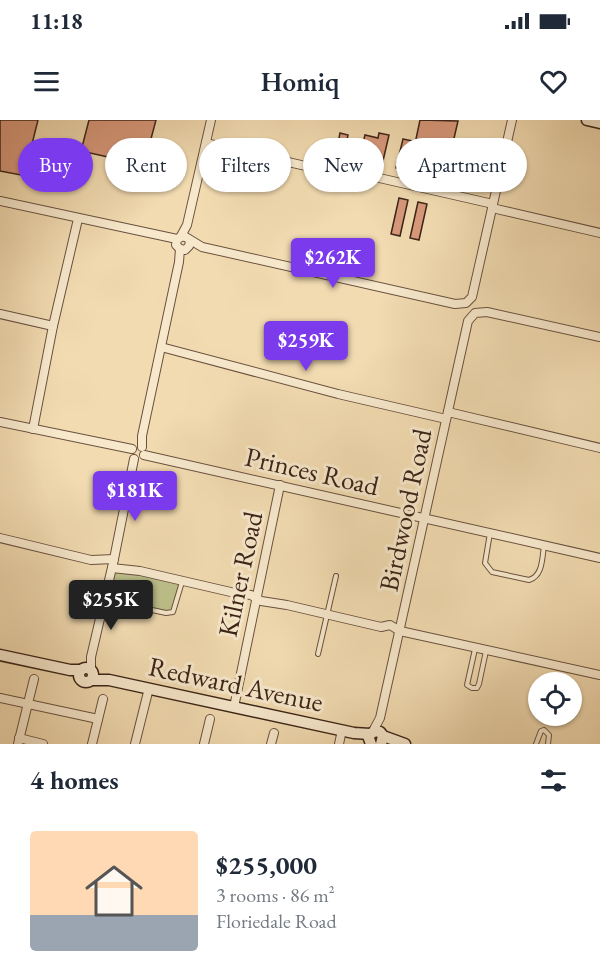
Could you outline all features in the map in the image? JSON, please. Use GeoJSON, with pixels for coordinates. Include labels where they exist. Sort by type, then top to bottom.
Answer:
{"type":"FeatureCollection","features":[{"type":"Feature","properties":{"kind":"street"},"geometry":{"type":"LineString","coordinates":[[207,138],[211,120]]}},
{"type":"Feature","properties":{"kind":"street"},"geometry":{"type":"LineString","coordinates":[[587,120],[600,123]]}},
{"type":"Feature","properties":{"kind":"street"},"geometry":{"type":"LineString","coordinates":[[0,201],[455,304],[466,303],[472,297],[512,122]]}},
{"type":"Feature","properties":{"kind":"street"},"geometry":{"type":"LineString","coordinates":[[291,163],[336,173],[375,177],[600,232]]}},
{"type":"Feature","properties":{"kind":"street"},"geometry":{"type":"LineString","coordinates":[[84,672],[92,657],[199,173]]}},
{"type":"Feature","properties":{"kind":"street"},"geometry":{"type":"LineString","coordinates":[[33,429],[53,326],[78,219]]}},
{"type":"Feature","properties":{"kind":"street","name":"Birdwood Road"},"geometry":{"type":"LineString","coordinates":[[376,738],[468,321],[476,313],[487,312],[599,335]]}},
{"type":"Feature","properties":{"kind":"street"},"geometry":{"type":"LineString","coordinates":[[0,314],[53,326]]}},
{"type":"Feature","properties":{"kind":"street"},"geometry":{"type":"LineString","coordinates":[[160,347],[338,394],[600,448]]}},
{"type":"Feature","properties":{"kind":"street","name":"Princes Road"},"geometry":{"type":"LineString","coordinates":[[0,422],[600,558]]}},
{"type":"Feature","properties":{"kind":"street","name":"Kilner Road"},"geometry":{"type":"LineString","coordinates":[[234,707],[280,485]]}},
{"type":"Feature","properties":{"kind":"street"},"geometry":{"type":"LineString","coordinates":[[0,538],[91,560],[114,559]]}},
{"type":"Feature","properties":{"kind":"street"},"geometry":{"type":"LineString","coordinates":[[112,568],[140,571],[251,595],[261,602],[287,605],[381,627],[390,625],[400,631],[600,675]]}},
{"type":"Feature","properties":{"kind":"street","name":"Redward Avenue"},"geometry":{"type":"LineString","coordinates":[[0,655],[403,743]]}},
{"type":"Feature","properties":{"kind":"street"},"geometry":{"type":"LineString","coordinates":[[34,679],[18,741],[43,744]]}},
{"type":"Feature","properties":{"kind":"street"},"geometry":{"type":"LineString","coordinates":[[135,744],[149,688]]}},
{"type":"Feature","properties":{"kind":"street"},"geometry":{"type":"LineString","coordinates":[[0,698],[98,719]]}},
{"type":"Feature","properties":{"kind":"street"},"geometry":{"type":"LineString","coordinates":[[92,744],[103,699]]}},
{"type":"Feature","properties":{"kind":"street"},"geometry":{"type":"LineString","coordinates":[[204,744],[210,719]]}},
{"type":"Feature","properties":{"kind":"street"},"geometry":{"type":"LineString","coordinates":[[339,744],[342,730]]}},
{"type":"Feature","properties":{"kind":"street"},"geometry":{"type":"LineString","coordinates":[[272,744],[274,733]]}},
{"type":"Feature","properties":{"kind":"lane"},"geometry":{"type":"LineString","coordinates":[[490,533],[485,563],[492,572],[529,580],[535,578],[538,574],[544,545]]}},
{"type":"Feature","properties":{"kind":"lane"},"geometry":{"type":"LineString","coordinates":[[318,654],[336,576]]}},
{"type":"Feature","properties":{"kind":"lane"},"geometry":{"type":"LineString","coordinates":[[105,600],[166,613],[173,612],[183,581]]}},
{"type":"Feature","properties":{"kind":"lane"},"geometry":{"type":"LineString","coordinates":[[476,648],[467,685],[471,688],[477,688],[479,684],[486,650]]}},
{"type":"Feature","properties":{"kind":"lane"},"geometry":{"type":"LineString","coordinates":[[536,744],[541,731],[544,730],[549,735],[548,744]]}},
{"type":"Feature","properties":{"kind":"green space"},"geometry":{"type":"Polygon","coordinates":[[[112,568],[183,581],[175,609],[166,613],[105,600],[112,568]]]}},
{"type":"Feature","properties":{"kind":"building"},"geometry":{"type":"Polygon","coordinates":[[[0,120],[38,120],[34,138],[18,138],[18,174],[0,171],[0,120]]]}},
{"type":"Feature","properties":{"kind":"building"},"geometry":{"type":"Polygon","coordinates":[[[89,120],[156,120],[151,138],[105,138],[105,156],[93,154],[93,138],[84,138],[89,120]]]}},
{"type":"Feature","properties":{"kind":"building"},"geometry":{"type":"Polygon","coordinates":[[[420,120],[458,121],[454,138],[416,138],[420,120]]]}},
{"type":"Feature","properties":{"kind":"building"},"geometry":{"type":"Polygon","coordinates":[[[340,133],[348,135],[347,138],[339,138],[340,133]]]}},
{"type":"Feature","properties":{"kind":"building"},"geometry":{"type":"Polygon","coordinates":[[[379,133],[389,135],[384,156],[384,138],[378,138],[379,133]]]}},
{"type":"Feature","properties":{"kind":"building"},"geometry":{"type":"Polygon","coordinates":[[[399,198],[408,200],[400,236],[391,234],[399,198]]]}},
{"type":"Feature","properties":{"kind":"building"},"geometry":{"type":"Polygon","coordinates":[[[418,202],[427,204],[419,240],[410,238],[418,202]]]}}]}
